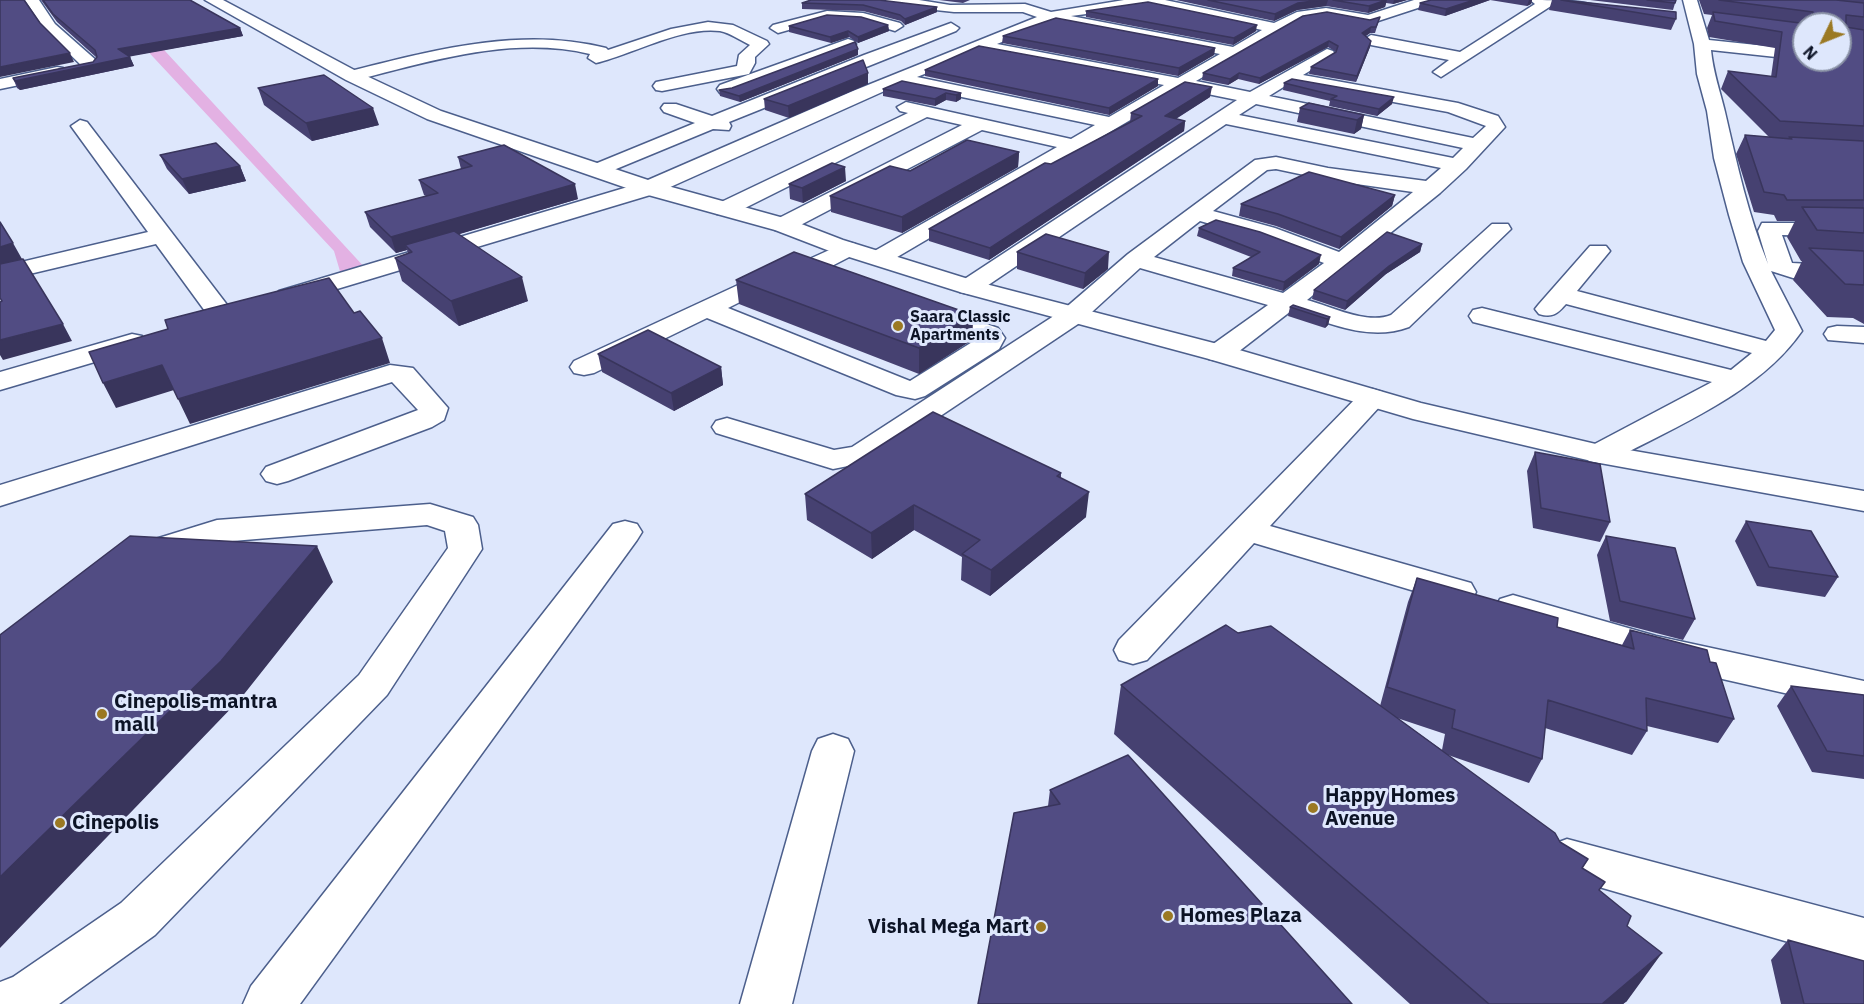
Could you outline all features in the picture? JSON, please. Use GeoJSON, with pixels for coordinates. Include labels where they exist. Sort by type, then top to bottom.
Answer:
{"type":"FeatureCollection","features":[{"type":"Feature","properties":{"kind":"street"},"geometry":{"type":"LineString","coordinates":[[2,83],[91,65],[50,27],[34,0]]}},
{"type":"Feature","properties":{"kind":"street"},"geometry":{"type":"LineString","coordinates":[[212,0],[352,76],[434,115],[649,188],[783,225],[841,247],[969,287],[1219,353],[1372,398],[1600,454],[1864,501]]}},
{"type":"Feature","properties":{"kind":"street"},"geometry":{"type":"LineString","coordinates":[[880,0],[946,5],[1023,4],[1050,17],[1236,52]]}},
{"type":"Feature","properties":{"kind":"street"},"geometry":{"type":"LineString","coordinates":[[879,258],[1112,123],[1184,84],[1297,16],[1322,12],[1357,0]]}},
{"type":"Feature","properties":{"kind":"street"},"geometry":{"type":"LineString","coordinates":[[1283,5],[1369,20],[1428,0]]}},
{"type":"Feature","properties":{"kind":"street"},"geometry":{"type":"LineString","coordinates":[[597,170],[870,58],[973,35],[1015,29],[1076,5],[1154,1],[1301,36]]}},
{"type":"Feature","properties":{"kind":"street"},"geometry":{"type":"LineString","coordinates":[[1441,72],[1545,1],[1616,11]]}},
{"type":"Feature","properties":{"kind":"street"},"geometry":{"type":"LineString","coordinates":[[726,89],[914,23],[946,5]]}},
{"type":"Feature","properties":{"kind":"street"},"geometry":{"type":"LineString","coordinates":[[778,28],[821,15],[914,23],[1184,84],[1478,145]]}},
{"type":"Feature","properties":{"kind":"street"},"geometry":{"type":"LineString","coordinates":[[818,34],[863,17]]}},
{"type":"Feature","properties":{"kind":"street"},"geometry":{"type":"LineString","coordinates":[[1600,454],[1737,380],[1774,351],[1789,332],[1755,262],[1734,145],[1705,74],[1697,22],[1792,51]]}},
{"type":"Feature","properties":{"kind":"street"},"geometry":{"type":"LineString","coordinates":[[352,76],[437,55],[554,41],[578,44],[600,51],[596,58],[613,56],[681,32],[710,26],[724,27],[761,44],[747,55],[743,70],[662,86]]}},
{"type":"Feature","properties":{"kind":"street"},"geometry":{"type":"LineString","coordinates":[[1015,29],[1047,35]]}},
{"type":"Feature","properties":{"kind":"street"},"geometry":{"type":"LineString","coordinates":[[80,126],[162,236],[232,313],[649,188],[859,95],[946,60],[973,35]]}},
{"type":"Feature","properties":{"kind":"street"},"geometry":{"type":"LineString","coordinates":[[1395,60],[1428,36]]}},
{"type":"Feature","properties":{"kind":"street"},"geometry":{"type":"LineString","coordinates":[[1371,40],[1460,57]]}},
{"type":"Feature","properties":{"kind":"street"},"geometry":{"type":"LineString","coordinates":[[832,50],[922,70]]}},
{"type":"Feature","properties":{"kind":"street"},"geometry":{"type":"LineString","coordinates":[[969,287],[1253,98],[1327,54]]}},
{"type":"Feature","properties":{"kind":"street"},"geometry":{"type":"LineString","coordinates":[[946,60],[981,67]]}},
{"type":"Feature","properties":{"kind":"street"},"geometry":{"type":"LineString","coordinates":[[1190,62],[1212,67]]}},
{"type":"Feature","properties":{"kind":"street"},"geometry":{"type":"LineString","coordinates":[[1219,353],[1342,261],[1459,165],[1496,127],[1491,120],[1452,107],[1288,78]]}},
{"type":"Feature","properties":{"kind":"street"},"geometry":{"type":"LineString","coordinates":[[900,79],[1112,123]]}},
{"type":"Feature","properties":{"kind":"street"},"geometry":{"type":"LineString","coordinates":[[859,95],[1074,145]]}},
{"type":"Feature","properties":{"kind":"street"},"geometry":{"type":"LineString","coordinates":[[1128,96],[1151,101]]}},
{"type":"Feature","properties":{"kind":"street"},"geometry":{"type":"LineString","coordinates":[[670,108],[712,123],[765,137]]}},
{"type":"Feature","properties":{"kind":"street"},"geometry":{"type":"LineString","coordinates":[[725,209],[926,111]]}},
{"type":"Feature","properties":{"kind":"street"},"geometry":{"type":"LineString","coordinates":[[1224,118],[1459,165]]}},
{"type":"Feature","properties":{"kind":"street"},"geometry":{"type":"LineString","coordinates":[[783,225],[979,124]]}},
{"type":"Feature","properties":{"kind":"street"},"geometry":{"type":"LineString","coordinates":[[727,427],[832,460],[862,454],[1072,316],[1136,259],[1262,164],[1276,163],[1328,174],[1431,188]]}},
{"type":"Feature","properties":{"kind":"street"},"geometry":{"type":"LineString","coordinates":[[1195,213],[1267,233],[1342,261]]}},
{"type":"Feature","properties":{"kind":"street"},"geometry":{"type":"LineString","coordinates":[[1864,230],[1770,228],[1769,231],[1781,267],[1793,271],[1864,274]]}},
{"type":"Feature","properties":{"kind":"street"},"geometry":{"type":"LineString","coordinates":[[1136,259],[1367,325],[1387,326],[1400,321],[1500,229]]}},
{"type":"Feature","properties":{"kind":"street"},"geometry":{"type":"LineString","coordinates":[[0,274],[162,236]]}},
{"type":"Feature","properties":{"kind":"street"},"geometry":{"type":"LineString","coordinates":[[841,247],[814,266],[812,270],[860,289]]}},
{"type":"Feature","properties":{"kind":"street"},"geometry":{"type":"LineString","coordinates":[[584,367],[706,308],[841,247]]}},
{"type":"Feature","properties":{"kind":"street"},"geometry":{"type":"LineString","coordinates":[[1530,328],[1562,295],[1598,251]]}},
{"type":"Feature","properties":{"kind":"street"},"geometry":{"type":"LineString","coordinates":[[1562,295],[1774,351]]}},
{"type":"Feature","properties":{"kind":"street"},"geometry":{"type":"LineString","coordinates":[[706,308],[906,389],[921,388],[992,338],[989,333],[903,304]]}},
{"type":"Feature","properties":{"kind":"street"},"geometry":{"type":"LineString","coordinates":[[1482,316],[1737,380]]}},
{"type":"Feature","properties":{"kind":"street"},"geometry":{"type":"LineString","coordinates":[[1837,334],[1864,335]]}},
{"type":"Feature","properties":{"kind":"street"},"geometry":{"type":"LineString","coordinates":[[0,381],[156,335]]}},
{"type":"Feature","properties":{"kind":"street"},"geometry":{"type":"LineString","coordinates":[[0,496],[390,374],[403,375],[433,408],[433,414],[421,421],[277,474]]}},
{"type":"Feature","properties":{"kind":"street"},"geometry":{"type":"LineString","coordinates":[[1132,650],[1372,398]]}},
{"type":"Feature","properties":{"kind":"street"},"geometry":{"type":"LineString","coordinates":[[9,1004],[31,994],[138,919],[214,844],[373,685],[465,549],[461,525],[430,514],[217,531],[122,561]]}},
{"type":"Feature","properties":{"kind":"street"},"geometry":{"type":"LineString","coordinates":[[1247,530],[1656,650],[1864,696]]}},
{"type":"Feature","properties":{"kind":"street"},"geometry":{"type":"LineString","coordinates":[[269,1004],[625,532]]}},
{"type":"Feature","properties":{"kind":"street"},"geometry":{"type":"LineString","coordinates":[[766,1004],[833,751]]}},
{"type":"Feature","properties":{"kind":"street"},"geometry":{"type":"LineString","coordinates":[[1568,859],[1864,941]]}},
{"type":"Feature","properties":{"kind":"shaded area"},"geometry":{"type":"Polygon","coordinates":[[[100,0],[118,0],[367,270],[342,278],[334,251],[100,0]]]}},
{"type":"Feature","properties":{"kind":"building"},"geometry":{"type":"Polygon","coordinates":[[[0,0],[24,0],[40,23],[70,53],[0,67],[0,0]]]}},
{"type":"Feature","properties":{"kind":"building"},"geometry":{"type":"Polygon","coordinates":[[[43,0],[190,0],[240,28],[118,49],[130,57],[15,81],[13,78],[93,62],[97,57],[95,50],[53,14],[43,0]]]}},
{"type":"Feature","properties":{"kind":"building"},"geometry":{"type":"Polygon","coordinates":[[[811,0],[879,0],[937,7],[905,19],[900,15],[863,5],[802,3],[811,0]]]}},
{"type":"Feature","properties":{"kind":"building"},"geometry":{"type":"Polygon","coordinates":[[[1208,0],[1321,0],[1298,3],[1275,14],[1208,0]]]}},
{"type":"Feature","properties":{"kind":"building"},"geometry":{"type":"Polygon","coordinates":[[[1333,0],[1386,0],[1369,6],[1333,0]]]}},
{"type":"Feature","properties":{"kind":"building"},"geometry":{"type":"Polygon","coordinates":[[[1431,0],[1474,0],[1446,9],[1420,3],[1431,0]]]}},
{"type":"Feature","properties":{"kind":"building"},"geometry":{"type":"Polygon","coordinates":[[[1561,0],[1676,12],[1676,19],[1561,0]]]}},
{"type":"Feature","properties":{"kind":"building"},"geometry":{"type":"Polygon","coordinates":[[[1647,0],[1676,0],[1675,3],[1647,0]]]}},
{"type":"Feature","properties":{"kind":"building"},"geometry":{"type":"Polygon","coordinates":[[[1719,0],[1836,0],[1864,3],[1864,17],[1852,16],[1852,12],[1813,12],[1719,0]]]}},
{"type":"Feature","properties":{"kind":"building"},"geometry":{"type":"Polygon","coordinates":[[[1148,2],[1257,25],[1234,38],[1086,11],[1148,2]]]}},
{"type":"Feature","properties":{"kind":"building"},"geometry":{"type":"Polygon","coordinates":[[[1327,12],[1370,20],[1380,17],[1376,27],[1371,27],[1362,33],[1371,41],[1357,76],[1311,67],[1336,52],[1338,46],[1329,41],[1260,78],[1239,73],[1230,79],[1203,73],[1303,16],[1327,12]]]}},
{"type":"Feature","properties":{"kind":"building"},"geometry":{"type":"Polygon","coordinates":[[[1713,12],[1792,22],[1792,72],[1852,72],[1852,28],[1864,30],[1864,126],[1780,121],[1728,71],[1776,77],[1782,32],[1715,21],[1713,12]]]}},
{"type":"Feature","properties":{"kind":"building"},"geometry":{"type":"Polygon","coordinates":[[[827,15],[861,17],[888,25],[858,37],[848,31],[830,37],[789,26],[827,15]]]}},
{"type":"Feature","properties":{"kind":"building"},"geometry":{"type":"Polygon","coordinates":[[[1056,18],[1215,48],[1179,68],[1003,36],[1056,18]]]}},
{"type":"Feature","properties":{"kind":"building"},"geometry":{"type":"Polygon","coordinates":[[[855,42],[858,49],[739,96],[719,90],[732,88],[855,42]]]}},
{"type":"Feature","properties":{"kind":"building"},"geometry":{"type":"Polygon","coordinates":[[[979,46],[1158,79],[1109,108],[925,70],[979,46]]]}},
{"type":"Feature","properties":{"kind":"building"},"geometry":{"type":"Polygon","coordinates":[[[863,60],[868,73],[788,106],[764,99],[863,60]]]}},
{"type":"Feature","properties":{"kind":"building"},"geometry":{"type":"Polygon","coordinates":[[[324,75],[373,108],[306,123],[258,88],[324,75]]]}},
{"type":"Feature","properties":{"kind":"building"},"geometry":{"type":"Polygon","coordinates":[[[1292,79],[1394,97],[1379,109],[1331,99],[1337,96],[1284,83],[1292,79]]]}},
{"type":"Feature","properties":{"kind":"building"},"geometry":{"type":"Polygon","coordinates":[[[902,81],[961,93],[956,95],[946,93],[935,99],[883,89],[902,81]]]}},
{"type":"Feature","properties":{"kind":"building"},"geometry":{"type":"Polygon","coordinates":[[[1185,82],[1212,87],[1165,116],[1185,121],[990,248],[929,229],[1045,163],[1051,164],[1142,116],[1131,113],[1185,82]]]}},
{"type":"Feature","properties":{"kind":"building"},"geometry":{"type":"Polygon","coordinates":[[[1309,103],[1364,115],[1357,120],[1300,108],[1309,103]]]}},
{"type":"Feature","properties":{"kind":"building"},"geometry":{"type":"Polygon","coordinates":[[[1745,135],[1864,141],[1864,200],[1787,200],[1784,195],[1764,192],[1745,135]]]}},
{"type":"Feature","properties":{"kind":"building"},"geometry":{"type":"Polygon","coordinates":[[[967,140],[1019,152],[902,217],[830,196],[890,166],[910,171],[967,140]]]}},
{"type":"Feature","properties":{"kind":"building"},"geometry":{"type":"Polygon","coordinates":[[[216,143],[240,166],[182,179],[160,155],[216,143]]]}},
{"type":"Feature","properties":{"kind":"building"},"geometry":{"type":"Polygon","coordinates":[[[504,145],[575,184],[391,237],[365,212],[438,193],[419,180],[472,166],[458,157],[504,145]]]}},
{"type":"Feature","properties":{"kind":"building"},"geometry":{"type":"Polygon","coordinates":[[[832,163],[845,167],[802,188],[789,184],[832,163]]]}},
{"type":"Feature","properties":{"kind":"building"},"geometry":{"type":"Polygon","coordinates":[[[1309,172],[1395,195],[1341,237],[1278,214],[1241,204],[1309,172]]]}},
{"type":"Feature","properties":{"kind":"building"},"geometry":{"type":"Polygon","coordinates":[[[1802,207],[1864,208],[1864,233],[1817,230],[1802,207]]]}},
{"type":"Feature","properties":{"kind":"building"},"geometry":{"type":"Polygon","coordinates":[[[1216,220],[1260,232],[1321,255],[1284,282],[1233,268],[1260,252],[1199,228],[1216,220]]]}},
{"type":"Feature","properties":{"kind":"building"},"geometry":{"type":"Polygon","coordinates":[[[0,222],[13,243],[0,247],[0,222]]]}},
{"type":"Feature","properties":{"kind":"building"},"geometry":{"type":"Polygon","coordinates":[[[454,231],[522,277],[451,301],[395,258],[412,252],[405,245],[454,231]]]}},
{"type":"Feature","properties":{"kind":"building"},"geometry":{"type":"Polygon","coordinates":[[[1387,232],[1422,244],[1389,266],[1347,301],[1314,290],[1387,232]]]}},
{"type":"Feature","properties":{"kind":"building"},"geometry":{"type":"Polygon","coordinates":[[[1046,234],[1109,252],[1085,273],[1017,252],[1046,234]]]}},
{"type":"Feature","properties":{"kind":"building"},"geometry":{"type":"Polygon","coordinates":[[[1809,248],[1864,251],[1864,285],[1845,284],[1809,248]]]}},
{"type":"Feature","properties":{"kind":"building"},"geometry":{"type":"Polygon","coordinates":[[[794,252],[973,315],[919,348],[736,280],[794,252]]]}},
{"type":"Feature","properties":{"kind":"building"},"geometry":{"type":"Polygon","coordinates":[[[23,259],[63,324],[0,340],[0,302],[2,301],[0,298],[0,264],[23,259]]]}},
{"type":"Feature","properties":{"kind":"building"},"geometry":{"type":"Polygon","coordinates":[[[329,278],[354,313],[360,311],[382,338],[178,399],[162,365],[103,383],[89,352],[168,329],[165,320],[329,278]]]}},
{"type":"Feature","properties":{"kind":"building"},"geometry":{"type":"Polygon","coordinates":[[[1293,305],[1330,317],[1327,319],[1290,307],[1293,305]]]}},
{"type":"Feature","properties":{"kind":"building"},"geometry":{"type":"Polygon","coordinates":[[[648,330],[721,367],[671,393],[598,354],[648,330]]]}},
{"type":"Feature","properties":{"kind":"building"},"geometry":{"type":"Polygon","coordinates":[[[933,412],[1061,473],[1057,476],[1089,492],[991,570],[962,554],[980,540],[914,505],[871,533],[805,494],[933,412]]]}},
{"type":"Feature","properties":{"kind":"building"},"geometry":{"type":"Polygon","coordinates":[[[1535,452],[1600,464],[1610,522],[1541,508],[1535,452]]]}},
{"type":"Feature","properties":{"kind":"building"},"geometry":{"type":"Polygon","coordinates":[[[1746,521],[1811,531],[1838,577],[1769,567],[1746,521]]]}},
{"type":"Feature","properties":{"kind":"building","name":"Cinepolis"},"geometry":{"type":"Polygon","coordinates":[[[130,536],[317,546],[221,661],[0,877],[0,635],[130,536]]]}},
{"type":"Feature","properties":{"kind":"building"},"geometry":{"type":"Polygon","coordinates":[[[1606,536],[1675,548],[1695,619],[1620,601],[1606,536]]]}},
{"type":"Feature","properties":{"kind":"building"},"geometry":{"type":"Polygon","coordinates":[[[1417,578],[1558,618],[1557,627],[1634,649],[1630,630],[1707,650],[1710,662],[1716,663],[1734,719],[1646,698],[1647,731],[1548,700],[1542,759],[1452,728],[1455,710],[1387,687],[1417,578]]]}},
{"type":"Feature","properties":{"kind":"building","name":"Happy Homes Avenue"},"geometry":{"type":"Polygon","coordinates":[[[1226,625],[1238,633],[1271,626],[1555,833],[1560,842],[1588,859],[1582,868],[1605,882],[1599,890],[1631,916],[1627,926],[1662,953],[1602,1004],[1489,1004],[1121,685],[1226,625]]]}},
{"type":"Feature","properties":{"kind":"building"},"geometry":{"type":"Polygon","coordinates":[[[1791,686],[1864,695],[1864,756],[1827,751],[1791,686]]]}},
{"type":"Feature","properties":{"kind":"building"},"geometry":{"type":"Polygon","coordinates":[[[1128,755],[1352,1004],[978,1004],[1014,813],[1060,804],[1050,790],[1128,755]]]}},
{"type":"Feature","properties":{"kind":"building"},"geometry":{"type":"Polygon","coordinates":[[[1788,940],[1864,961],[1864,1004],[1804,1004],[1788,940]]]}},
{"type":"Feature","properties":{"kind":"place","name":"Saara Classic Apartments"},"geometry":{"type":"Point","coordinates":[898,326]}},
{"type":"Feature","properties":{"kind":"place","name":"Cinepolis-mantra mall"},"geometry":{"type":"Point","coordinates":[102,714]}},
{"type":"Feature","properties":{"kind":"place","name":"Happy Homes Avenue"},"geometry":{"type":"Point","coordinates":[1313,808]}},
{"type":"Feature","properties":{"kind":"place","name":"Cinepolis"},"geometry":{"type":"Point","coordinates":[60,823]}},
{"type":"Feature","properties":{"kind":"place","name":"Homes Plaza"},"geometry":{"type":"Point","coordinates":[1168,916]}},
{"type":"Feature","properties":{"kind":"place","name":"Vishal Mega Mart"},"geometry":{"type":"Point","coordinates":[1041,927]}}]}
